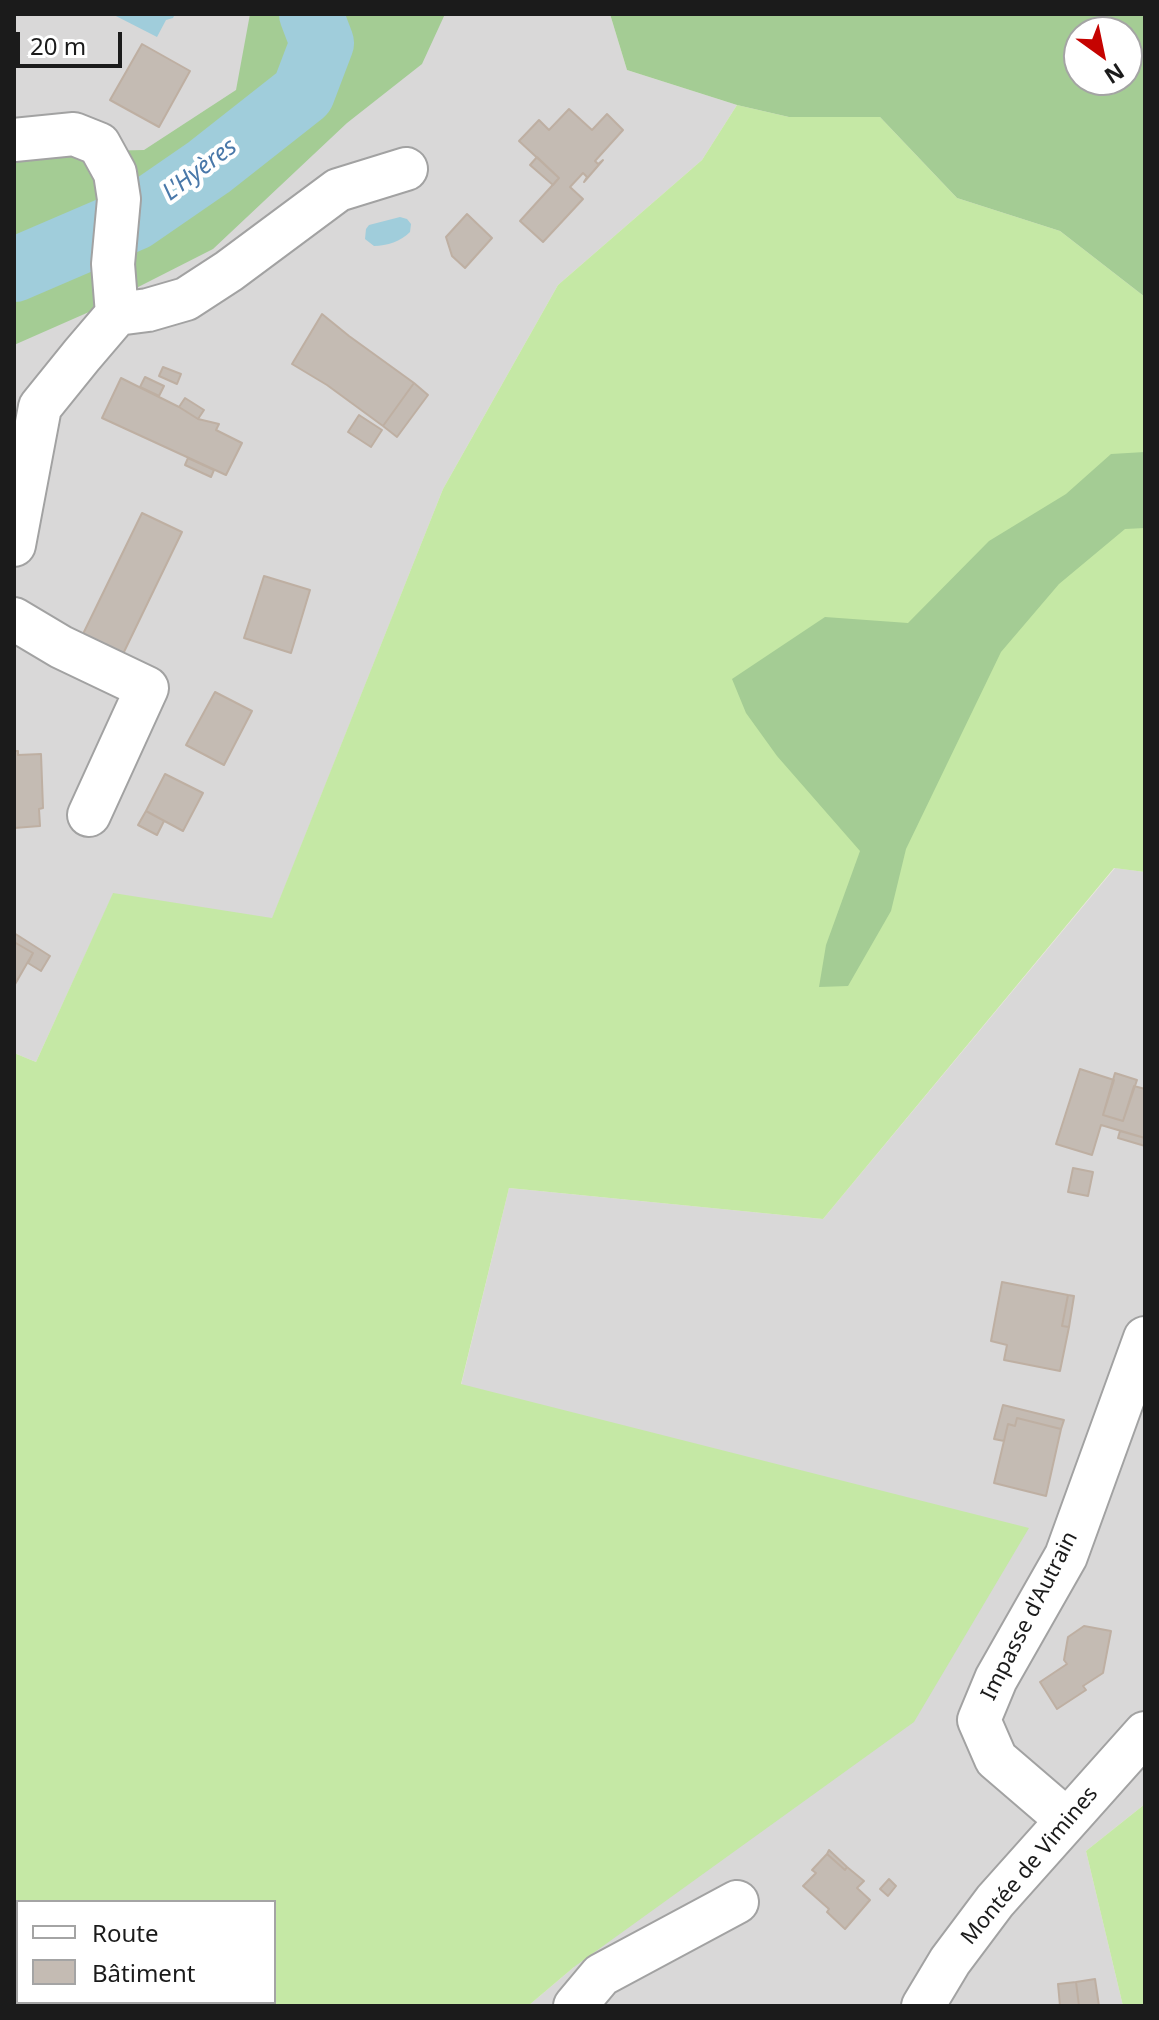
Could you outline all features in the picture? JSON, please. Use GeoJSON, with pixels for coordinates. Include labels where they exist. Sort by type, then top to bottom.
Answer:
{"type":"FeatureCollection","features":[{"type":"Feature","properties":{"kind":"street"},"geometry":{"type":"LineString","coordinates":[[14,140],[74,134],[99,144],[115,173],[119,199],[113,264],[117,314]]}},
{"type":"Feature","properties":{"kind":"street"},"geometry":{"type":"LineString","coordinates":[[14,545],[40,407],[117,314],[148,310],[186,299],[338,190],[406,169]]}},
{"type":"Feature","properties":{"kind":"street"},"geometry":{"type":"LineString","coordinates":[[14,619],[61,647],[147,688],[89,815]]}},
{"type":"Feature","properties":{"kind":"street","name":"Impasse d'Autrain"},"geometry":{"type":"LineString","coordinates":[[1067,1820],[996,1759],[979,1720],[996,1679],[1066,1556],[1145,1338]]}},
{"type":"Feature","properties":{"kind":"street","name":"Montée de Vimines"},"geometry":{"type":"LineString","coordinates":[[923,2006],[950,1961],[995,1901],[1145,1733]]}},
{"type":"Feature","properties":{"kind":"street"},"geometry":{"type":"LineString","coordinates":[[575,2006],[601,1975],[737,1902]]}},
{"type":"Feature","properties":{"kind":"shaded area"},"geometry":{"type":"Polygon","coordinates":[[[14,14],[610,14],[627,70],[737,105],[702,160],[558,285],[443,489],[272,919],[113,894],[36,1062],[14,1053],[14,14]]]}},
{"type":"Feature","properties":{"kind":"shaded area"},"geometry":{"type":"Polygon","coordinates":[[[1115,868],[1145,872],[1145,1804],[1086,1851],[1123,2006],[528,2006],[574,1967],[461,1385],[509,1188],[823,1219],[1115,868]]]}},
{"type":"Feature","properties":{"kind":"green space"},"geometry":{"type":"Polygon","coordinates":[[[250,14],[445,14],[422,64],[347,123],[213,249],[89,312],[14,345],[14,153],[144,150],[236,90],[250,14]]]}},
{"type":"Feature","properties":{"kind":"green space"},"geometry":{"type":"Polygon","coordinates":[[[610,14],[1145,14],[1145,297],[1060,231],[957,198],[880,117],[789,117],[737,105],[627,70],[610,14]]]}},
{"type":"Feature","properties":{"kind":"green space"},"geometry":{"type":"Polygon","coordinates":[[[737,105],[789,117],[880,117],[957,198],[1060,231],[1145,297],[1145,872],[1114,868],[823,1219],[509,1188],[461,1384],[1029,1528],[914,1722],[574,1967],[528,2006],[258,2006],[276,2004],[276,1900],[16,1900],[16,2004],[170,2004],[14,2006],[14,1053],[36,1062],[113,893],[272,918],[443,489],[558,285],[702,160],[737,105]]]}},
{"type":"Feature","properties":{"kind":"green space"},"geometry":{"type":"Polygon","coordinates":[[[1145,452],[1145,528],[1125,529],[1059,584],[1001,652],[906,849],[891,911],[848,986],[819,987],[826,945],[860,851],[777,756],[746,713],[732,679],[825,617],[908,623],[989,541],[1066,494],[1111,454],[1145,452]]]}},
{"type":"Feature","properties":{"kind":"green space"},"geometry":{"type":"Polygon","coordinates":[[[1145,1804],[1145,2006],[1123,2006],[1086,1851],[1145,1804]]]}},
{"type":"Feature","properties":{"kind":"water"},"geometry":{"type":"Polygon","coordinates":[[[112,14],[175,14],[166,20],[157,37],[112,14]]]}},
{"type":"Feature","properties":{"kind":"water"},"geometry":{"type":"Polygon","coordinates":[[[400,217],[411,224],[410,232],[402,238],[374,246],[365,239],[369,225],[400,217]]]}},
{"type":"Feature","properties":{"kind":"building"},"geometry":{"type":"Polygon","coordinates":[[[142,44],[190,71],[159,127],[110,100],[142,44]]]}},
{"type":"Feature","properties":{"kind":"building"},"geometry":{"type":"Polygon","coordinates":[[[569,109],[592,130],[607,114],[623,130],[595,161],[598,164],[603,160],[584,182],[587,177],[583,173],[570,187],[583,199],[543,242],[520,221],[559,178],[519,141],[539,120],[549,130],[569,109]]]}},
{"type":"Feature","properties":{"kind":"building"},"geometry":{"type":"Polygon","coordinates":[[[537,157],[559,178],[553,185],[530,165],[537,157]]]}},
{"type":"Feature","properties":{"kind":"building"},"geometry":{"type":"Polygon","coordinates":[[[467,214],[492,238],[465,268],[452,256],[446,237],[467,214]]]}},
{"type":"Feature","properties":{"kind":"building"},"geometry":{"type":"Polygon","coordinates":[[[322,314],[414,383],[383,426],[292,364],[322,314]]]}},
{"type":"Feature","properties":{"kind":"building"},"geometry":{"type":"Polygon","coordinates":[[[163,367],[181,374],[177,384],[159,376],[163,367]]]}},
{"type":"Feature","properties":{"kind":"building"},"geometry":{"type":"Polygon","coordinates":[[[145,377],[164,386],[159,396],[140,387],[145,377]]]}},
{"type":"Feature","properties":{"kind":"building"},"geometry":{"type":"Polygon","coordinates":[[[121,378],[198,419],[219,424],[216,430],[242,443],[226,475],[102,418],[121,378]]]}},
{"type":"Feature","properties":{"kind":"building"},"geometry":{"type":"Polygon","coordinates":[[[414,383],[428,395],[397,437],[383,426],[414,383]]]}},
{"type":"Feature","properties":{"kind":"building"},"geometry":{"type":"Polygon","coordinates":[[[185,398],[204,410],[198,419],[179,407],[185,398]]]}},
{"type":"Feature","properties":{"kind":"building"},"geometry":{"type":"Polygon","coordinates":[[[359,415],[382,430],[371,447],[348,432],[359,415]]]}},
{"type":"Feature","properties":{"kind":"building"},"geometry":{"type":"Polygon","coordinates":[[[188,458],[214,470],[211,477],[185,465],[188,458]]]}},
{"type":"Feature","properties":{"kind":"building"},"geometry":{"type":"Polygon","coordinates":[[[142,513],[182,532],[122,656],[82,636],[142,513]]]}},
{"type":"Feature","properties":{"kind":"building"},"geometry":{"type":"Polygon","coordinates":[[[264,576],[310,590],[291,653],[244,638],[264,576]]]}},
{"type":"Feature","properties":{"kind":"building"},"geometry":{"type":"Polygon","coordinates":[[[215,692],[252,711],[224,765],[186,745],[215,692]]]}},
{"type":"Feature","properties":{"kind":"building"},"geometry":{"type":"Polygon","coordinates":[[[14,751],[18,751],[18,755],[41,754],[43,808],[39,809],[40,826],[14,828],[14,751]]]}},
{"type":"Feature","properties":{"kind":"building"},"geometry":{"type":"Polygon","coordinates":[[[165,774],[203,793],[183,831],[146,811],[165,774]]]}},
{"type":"Feature","properties":{"kind":"building"},"geometry":{"type":"Polygon","coordinates":[[[146,811],[164,821],[157,835],[138,825],[146,811]]]}},
{"type":"Feature","properties":{"kind":"building"},"geometry":{"type":"Polygon","coordinates":[[[14,933],[50,956],[41,971],[28,963],[33,953],[14,942],[14,933]]]}},
{"type":"Feature","properties":{"kind":"building"},"geometry":{"type":"Polygon","coordinates":[[[14,942],[33,953],[14,986],[14,942]]]}},
{"type":"Feature","properties":{"kind":"building"},"geometry":{"type":"Polygon","coordinates":[[[1080,1069],[1114,1080],[1103,1115],[1123,1121],[1134,1086],[1145,1089],[1145,1138],[1101,1125],[1092,1155],[1056,1144],[1080,1069]]]}},
{"type":"Feature","properties":{"kind":"building"},"geometry":{"type":"Polygon","coordinates":[[[1115,1073],[1137,1080],[1123,1121],[1103,1115],[1115,1073]]]}},
{"type":"Feature","properties":{"kind":"building"},"geometry":{"type":"Polygon","coordinates":[[[1120,1131],[1145,1138],[1145,1146],[1118,1138],[1120,1131]]]}},
{"type":"Feature","properties":{"kind":"building"},"geometry":{"type":"Polygon","coordinates":[[[1073,1168],[1093,1172],[1088,1196],[1068,1192],[1073,1168]]]}},
{"type":"Feature","properties":{"kind":"building"},"geometry":{"type":"Polygon","coordinates":[[[1002,1282],[1068,1295],[1062,1326],[1069,1327],[1060,1371],[1004,1360],[1007,1345],[991,1341],[1002,1282]]]}},
{"type":"Feature","properties":{"kind":"building"},"geometry":{"type":"Polygon","coordinates":[[[1068,1295],[1074,1296],[1069,1327],[1062,1326],[1068,1295]]]}},
{"type":"Feature","properties":{"kind":"building"},"geometry":{"type":"Polygon","coordinates":[[[1003,1405],[1064,1420],[1061,1429],[1017,1418],[1015,1426],[1008,1424],[1004,1441],[994,1439],[1003,1405]]]}},
{"type":"Feature","properties":{"kind":"building"},"geometry":{"type":"Polygon","coordinates":[[[1017,1418],[1061,1429],[1046,1496],[994,1483],[1008,1424],[1015,1426],[1017,1418]]]}},
{"type":"Feature","properties":{"kind":"building"},"geometry":{"type":"Polygon","coordinates":[[[1084,1626],[1111,1631],[1103,1673],[1083,1686],[1086,1690],[1057,1709],[1040,1682],[1067,1664],[1064,1660],[1068,1637],[1084,1626]]]}},
{"type":"Feature","properties":{"kind":"building"},"geometry":{"type":"Polygon","coordinates":[[[829,1850],[847,1867],[845,1870],[827,1854],[829,1850]]]}},
{"type":"Feature","properties":{"kind":"building"},"geometry":{"type":"Polygon","coordinates":[[[827,1854],[864,1881],[857,1888],[870,1900],[845,1929],[827,1912],[829,1909],[803,1886],[816,1873],[812,1870],[827,1854]]]}},
{"type":"Feature","properties":{"kind":"building"},"geometry":{"type":"Polygon","coordinates":[[[889,1879],[896,1886],[888,1896],[880,1889],[889,1879]]]}},
{"type":"Feature","properties":{"kind":"building"},"geometry":{"type":"Polygon","coordinates":[[[1095,1979],[1099,2006],[1079,2006],[1076,1982],[1095,1979]]]}},
{"type":"Feature","properties":{"kind":"building"},"geometry":{"type":"Polygon","coordinates":[[[1076,1982],[1079,2006],[1060,2006],[1058,1984],[1076,1982]]]}},
{"type":"Feature","properties":{"kind":"waterway","name":"L'Hyères"},"geometry":{"type":"LineString","coordinates":[[14,270],[135,218],[209,167],[303,93],[322,43],[311,14]]}}]}
